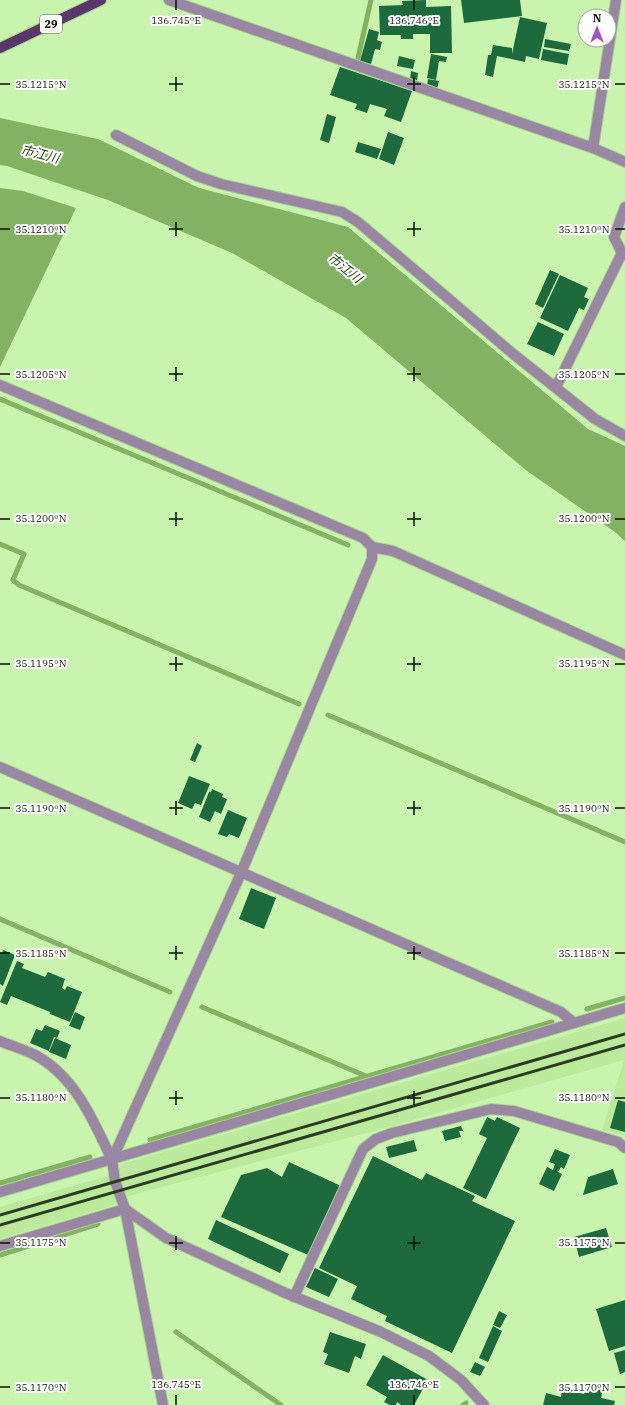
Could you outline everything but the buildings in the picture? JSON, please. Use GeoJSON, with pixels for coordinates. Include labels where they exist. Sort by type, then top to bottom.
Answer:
{"type":"FeatureCollection","features":[{"type":"Feature","properties":{"kind":"main road","name":"29"},"geometry":{"type":"LineString","coordinates":[[0,48],[101,0]]}},
{"type":"Feature","properties":{"kind":"street"},"geometry":{"type":"LineString","coordinates":[[169,0],[593,148],[625,162]]}},
{"type":"Feature","properties":{"kind":"street"},"geometry":{"type":"LineString","coordinates":[[593,148],[616,0]]}},
{"type":"Feature","properties":{"kind":"street"},"geometry":{"type":"LineString","coordinates":[[116,135],[197,176],[221,184],[342,212],[358,222],[512,353],[595,420],[625,436]]}},
{"type":"Feature","properties":{"kind":"street"},"geometry":{"type":"LineString","coordinates":[[556,387],[623,254],[614,237],[625,207]]}},
{"type":"Feature","properties":{"kind":"street"},"geometry":{"type":"LineString","coordinates":[[0,385],[363,538],[372,547],[393,551],[625,655]]}},
{"type":"Feature","properties":{"kind":"street"},"geometry":{"type":"LineString","coordinates":[[112,1160],[241,873],[372,559],[372,547]]}},
{"type":"Feature","properties":{"kind":"street"},"geometry":{"type":"LineString","coordinates":[[0,767],[561,1012],[574,1023]]}},
{"type":"Feature","properties":{"kind":"street"},"geometry":{"type":"LineString","coordinates":[[0,1192],[625,1008]]}},
{"type":"Feature","properties":{"kind":"street"},"geometry":{"type":"LineString","coordinates":[[0,1041],[37,1056],[52,1067],[69,1083],[89,1112],[112,1160],[118,1191],[125,1209],[162,1405]]}},
{"type":"Feature","properties":{"kind":"street"},"geometry":{"type":"LineString","coordinates":[[294,1297],[363,1149],[376,1139],[392,1133],[491,1109],[514,1111],[618,1142],[625,1148]]}},
{"type":"Feature","properties":{"kind":"street"},"geometry":{"type":"LineString","coordinates":[[125,1209],[166,1238],[294,1297],[381,1332],[429,1356],[461,1380],[484,1405]]}},
{"type":"Feature","properties":{"kind":"street"},"geometry":{"type":"LineString","coordinates":[[0,1246],[125,1209]]}},
{"type":"Feature","properties":{"kind":"shaded area"},"geometry":{"type":"Polygon","coordinates":[[[625,1018],[625,1136],[602,1130],[624,1060],[378,1130],[128,1196],[115,1205],[0,1239],[0,1207],[107,1176],[125,1163],[625,1018]]]}},
{"type":"Feature","properties":{"kind":"water","name":"市江川"},"geometry":{"type":"Polygon","coordinates":[[[0,118],[98,139],[199,188],[348,227],[588,429],[625,446],[625,541],[615,532],[527,471],[346,318],[232,253],[108,200],[7,166],[0,165],[0,118]]]}},
{"type":"Feature","properties":{"kind":"water"},"geometry":{"type":"Polygon","coordinates":[[[0,188],[23,191],[76,208],[0,367],[0,188]]]}},
{"type":"Feature","properties":{"kind":"waterway"},"geometry":{"type":"LineString","coordinates":[[358,58],[371,0]]}},
{"type":"Feature","properties":{"kind":"waterway"},"geometry":{"type":"LineString","coordinates":[[0,399],[348,545]]}},
{"type":"Feature","properties":{"kind":"waterway"},"geometry":{"type":"LineString","coordinates":[[0,544],[24,554],[13,580],[19,585],[299,704]]}},
{"type":"Feature","properties":{"kind":"waterway"},"geometry":{"type":"LineString","coordinates":[[328,715],[625,842]]}},
{"type":"Feature","properties":{"kind":"waterway"},"geometry":{"type":"LineString","coordinates":[[0,919],[170,992]]}},
{"type":"Feature","properties":{"kind":"waterway"},"geometry":{"type":"LineString","coordinates":[[587,1009],[625,998]]}},
{"type":"Feature","properties":{"kind":"waterway"},"geometry":{"type":"LineString","coordinates":[[202,1007],[366,1076]]}},
{"type":"Feature","properties":{"kind":"waterway"},"geometry":{"type":"LineString","coordinates":[[150,1140],[552,1022]]}},
{"type":"Feature","properties":{"kind":"waterway"},"geometry":{"type":"LineString","coordinates":[[0,1183],[90,1157]]}},
{"type":"Feature","properties":{"kind":"waterway"},"geometry":{"type":"LineString","coordinates":[[0,1255],[98,1224]]}},
{"type":"Feature","properties":{"kind":"waterway"},"geometry":{"type":"LineString","coordinates":[[176,1332],[281,1405]]}},
{"type":"Feature","properties":{"kind":"railway"},"geometry":{"type":"LineString","coordinates":[[0,1215],[625,1034]]}},
{"type":"Feature","properties":{"kind":"railway"},"geometry":{"type":"LineString","coordinates":[[0,1225],[625,1045]]}}]}
